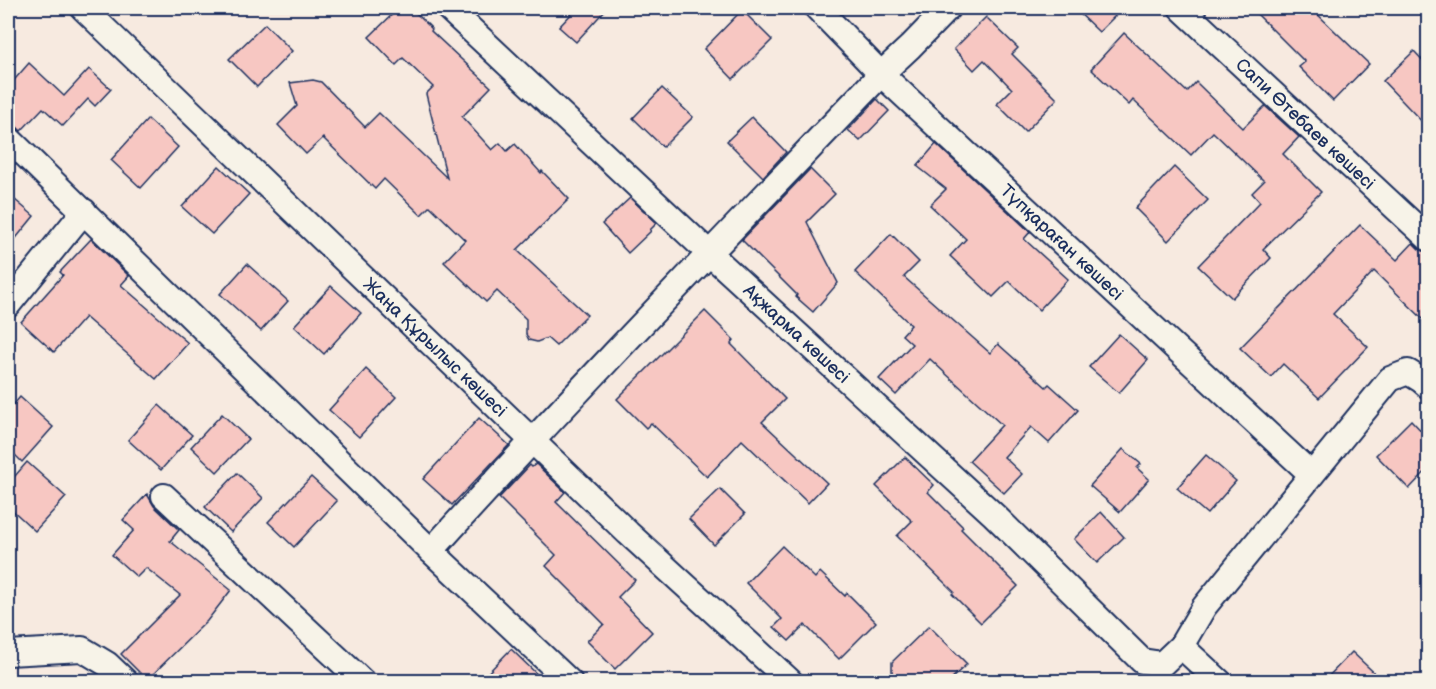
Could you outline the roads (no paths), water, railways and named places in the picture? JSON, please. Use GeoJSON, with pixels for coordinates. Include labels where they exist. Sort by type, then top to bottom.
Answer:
{"type":"FeatureCollection","features":[{"type":"Feature","properties":{"kind":"street","name":"Жаңа Құрылыс көшесі"},"geometry":{"type":"LineString","coordinates":[[83,8],[628,533],[791,681]]}},
{"type":"Feature","properties":{"kind":"street","name":"Ақжарма көшесі"},"geometry":{"type":"LineString","coordinates":[[448,8],[710,254],[994,515],[1142,661],[1162,664],[1181,646]]}},
{"type":"Feature","properties":{"kind":"street","name":"Түпқараған көшесі"},"geometry":{"type":"LineString","coordinates":[[817,8],[881,74],[1311,474]]}},
{"type":"Feature","properties":{"kind":"street"},"geometry":{"type":"LineString","coordinates":[[431,550],[532,439],[881,74],[948,8]]}},
{"type":"Feature","properties":{"kind":"street","name":"Сапи Өтебаев көшесі"},"geometry":{"type":"LineString","coordinates":[[1181,8],[1428,238]]}},
{"type":"Feature","properties":{"kind":"street"},"geometry":{"type":"LineString","coordinates":[[8,138],[431,550],[570,681]]}},
{"type":"Feature","properties":{"kind":"street"},"geometry":{"type":"LineString","coordinates":[[8,306],[84,212]]}},
{"type":"Feature","properties":{"kind":"street"},"geometry":{"type":"LineString","coordinates":[[1220,681],[1181,646],[1204,607],[1390,379],[1408,372],[1428,386]]}},
{"type":"Feature","properties":{"kind":"street"},"geometry":{"type":"LineString","coordinates":[[164,496],[363,681]]}},
{"type":"Feature","properties":{"kind":"street"},"geometry":{"type":"LineString","coordinates":[[8,653],[81,649],[107,664],[126,681]]}}]}
